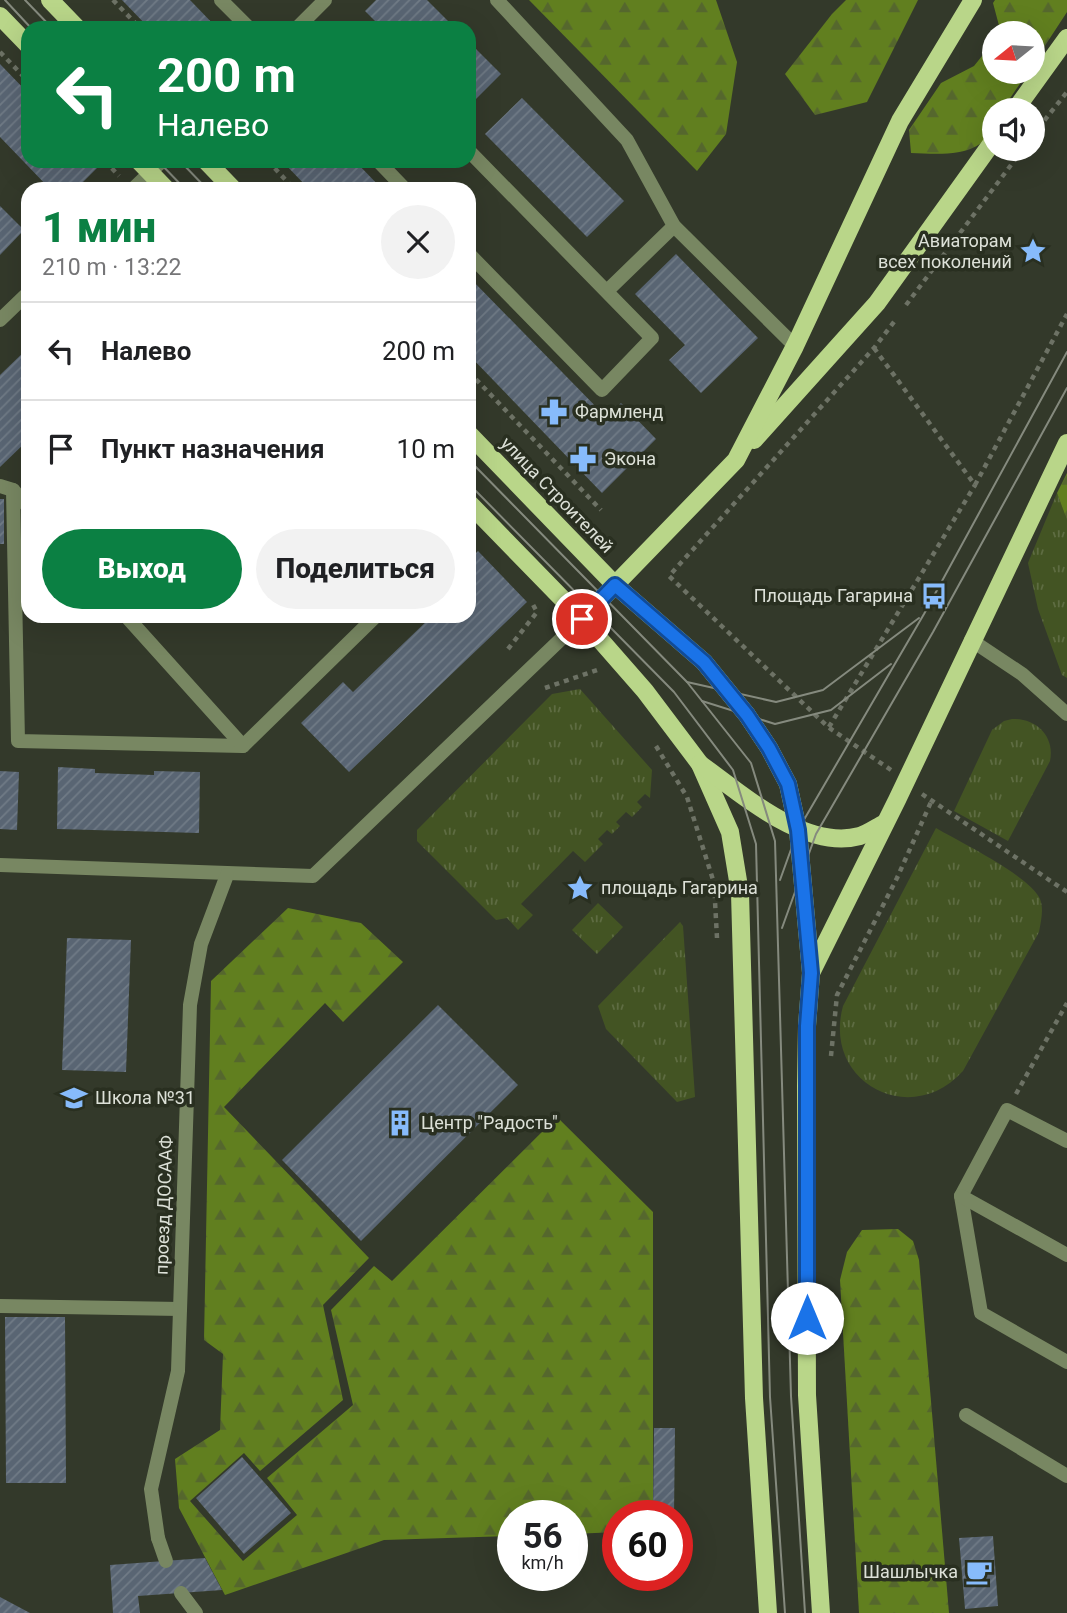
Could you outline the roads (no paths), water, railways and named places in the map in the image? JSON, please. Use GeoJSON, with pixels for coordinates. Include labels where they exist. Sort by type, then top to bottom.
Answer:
{"type":"FeatureCollection","features":[{"type":"Feature","properties":{"kind":"main road"},"geometry":{"type":"LineString","coordinates":[[50,0],[70,21]]}},
{"type":"Feature","properties":{"kind":"main road"},"geometry":{"type":"LineString","coordinates":[[736,460],[795,346],[900,121],[973,0]]}},
{"type":"Feature","properties":{"kind":"main road"},"geometry":{"type":"LineString","coordinates":[[0,16],[21,38]]}},
{"type":"Feature","properties":{"kind":"main road"},"geometry":{"type":"LineString","coordinates":[[1024,98],[1067,38]]}},
{"type":"Feature","properties":{"kind":"main road"},"geometry":{"type":"LineString","coordinates":[[582,619],[736,460],[877,303],[982,157]]}},
{"type":"Feature","properties":{"kind":"main road"},"geometry":{"type":"LineString","coordinates":[[213,168],[226,182]]}},
{"type":"Feature","properties":{"kind":"main road","name":"улица Строителей"},"geometry":{"type":"LineString","coordinates":[[476,441],[615,585],[704,662],[747,715],[769,748],[788,784],[798,830],[811,973]]}},
{"type":"Feature","properties":{"kind":"main road"},"geometry":{"type":"LineString","coordinates":[[821,1613],[807,1395],[806,1086],[811,973],[1067,443]]}},
{"type":"Feature","properties":{"kind":"main road"},"geometry":{"type":"LineString","coordinates":[[476,510],[582,619],[645,691],[700,764],[730,832],[740,893],[754,1398],[768,1613]]}},
{"type":"Feature","properties":{"kind":"main road"},"geometry":{"type":"LineString","coordinates":[[700,764],[798,830],[837,838],[861,836],[885,823]]}},
{"type":"Feature","properties":{"kind":"street"},"geometry":{"type":"LineString","coordinates":[[221,0],[241,21]]}},
{"type":"Feature","properties":{"kind":"street"},"geometry":{"type":"LineString","coordinates":[[304,21],[325,0]]}},
{"type":"Feature","properties":{"kind":"street"},"geometry":{"type":"LineString","coordinates":[[497,0],[627,139],[674,226],[795,346]]}},
{"type":"Feature","properties":{"kind":"street"},"geometry":{"type":"LineString","coordinates":[[476,157],[652,338],[601,390],[476,261]]}},
{"type":"Feature","properties":{"kind":"street"},"geometry":{"type":"LineString","coordinates":[[385,168],[398,182]]}},
{"type":"Feature","properties":{"kind":"street"},"geometry":{"type":"LineString","coordinates":[[607,291],[674,226]]}},
{"type":"Feature","properties":{"kind":"street"},"geometry":{"type":"LineString","coordinates":[[0,320],[21,300]]}},
{"type":"Feature","properties":{"kind":"street"},"geometry":{"type":"LineString","coordinates":[[7,488],[21,501]]}},
{"type":"Feature","properties":{"kind":"street"},"geometry":{"type":"LineString","coordinates":[[7,488],[18,741],[243,746],[369,623]]}},
{"type":"Feature","properties":{"kind":"street"},"geometry":{"type":"LineString","coordinates":[[0,865],[313,876],[582,619]]}},
{"type":"Feature","properties":{"kind":"street"},"geometry":{"type":"LineString","coordinates":[[132,623],[243,746]]}},
{"type":"Feature","properties":{"kind":"street"},"geometry":{"type":"LineString","coordinates":[[971,640],[1022,674],[1067,714]]}},
{"type":"Feature","properties":{"kind":"street","name":"проезд ДОСААФ"},"geometry":{"type":"LineString","coordinates":[[166,1561],[158,1538],[151,1489],[178,1371],[190,1005],[201,944],[227,875]]}},
{"type":"Feature","properties":{"kind":"street"},"geometry":{"type":"LineString","coordinates":[[1067,1142],[1007,1110],[961,1196],[981,1313],[1067,1362]]}},
{"type":"Feature","properties":{"kind":"street"},"geometry":{"type":"LineString","coordinates":[[961,1196],[1067,1255]]}},
{"type":"Feature","properties":{"kind":"street"},"geometry":{"type":"LineString","coordinates":[[0,1306],[180,1309]]}},
{"type":"Feature","properties":{"kind":"street"},"geometry":{"type":"LineString","coordinates":[[967,1415],[1067,1476]]}},
{"type":"Feature","properties":{"kind":"street"},"geometry":{"type":"LineString","coordinates":[[181,1593],[196,1613]]}},
{"type":"Feature","properties":{"kind":"tram line"},"geometry":{"type":"LineString","coordinates":[[5,0],[24,21]]}},
{"type":"Feature","properties":{"kind":"tram line"},"geometry":{"type":"LineString","coordinates":[[25,0],[45,21]]}},
{"type":"Feature","properties":{"kind":"tram line"},"geometry":{"type":"LineString","coordinates":[[165,168],[178,182]]}},
{"type":"Feature","properties":{"kind":"tram line"},"geometry":{"type":"LineString","coordinates":[[187,168],[200,182]]}},
{"type":"Feature","properties":{"kind":"tram line"},"geometry":{"type":"LineString","coordinates":[[780,880],[798,830],[924,614],[1067,352]]}},
{"type":"Feature","properties":{"kind":"tram line"},"geometry":{"type":"LineString","coordinates":[[782,928],[816,834],[933,632],[1067,388]]}},
{"type":"Feature","properties":{"kind":"tram line"},"geometry":{"type":"LineString","coordinates":[[476,467],[687,682],[751,763],[775,841],[791,1396],[805,1613]]}},
{"type":"Feature","properties":{"kind":"tram line"},"geometry":{"type":"LineString","coordinates":[[476,491],[674,692],[733,770],[756,844],[770,1397],[785,1613]]}},
{"type":"Feature","properties":{"kind":"tram line"},"geometry":{"type":"LineString","coordinates":[[687,682],[776,702],[823,690],[919,618]]}},
{"type":"Feature","properties":{"kind":"tram line"},"geometry":{"type":"LineString","coordinates":[[702,701],[775,724],[831,710],[891,664]]}},
{"type":"Feature","properties":{"kind":"place","name":"Авиаторам всех поколений"},"geometry":{"type":"Point","coordinates":[1033,251]}},
{"type":"Feature","properties":{"kind":"place","name":"Фармленд"},"geometry":{"type":"Point","coordinates":[554,412]}},
{"type":"Feature","properties":{"kind":"place","name":"Экона"},"geometry":{"type":"Point","coordinates":[583,459]}},
{"type":"Feature","properties":{"kind":"place","name":"Площадь Гагарина"},"geometry":{"type":"Point","coordinates":[934,596]}},
{"type":"Feature","properties":{"kind":"place","name":"площадь Гагарина"},"geometry":{"type":"Point","coordinates":[580,888]}},
{"type":"Feature","properties":{"kind":"place","name":"Школа №31"},"geometry":{"type":"Point","coordinates":[74,1098]}},
{"type":"Feature","properties":{"kind":"place","name":"Центр \"Радость\""},"geometry":{"type":"Point","coordinates":[400,1123]}},
{"type":"Feature","properties":{"kind":"place","name":"Шашлычка"},"geometry":{"type":"Point","coordinates":[979,1572]}}]}
